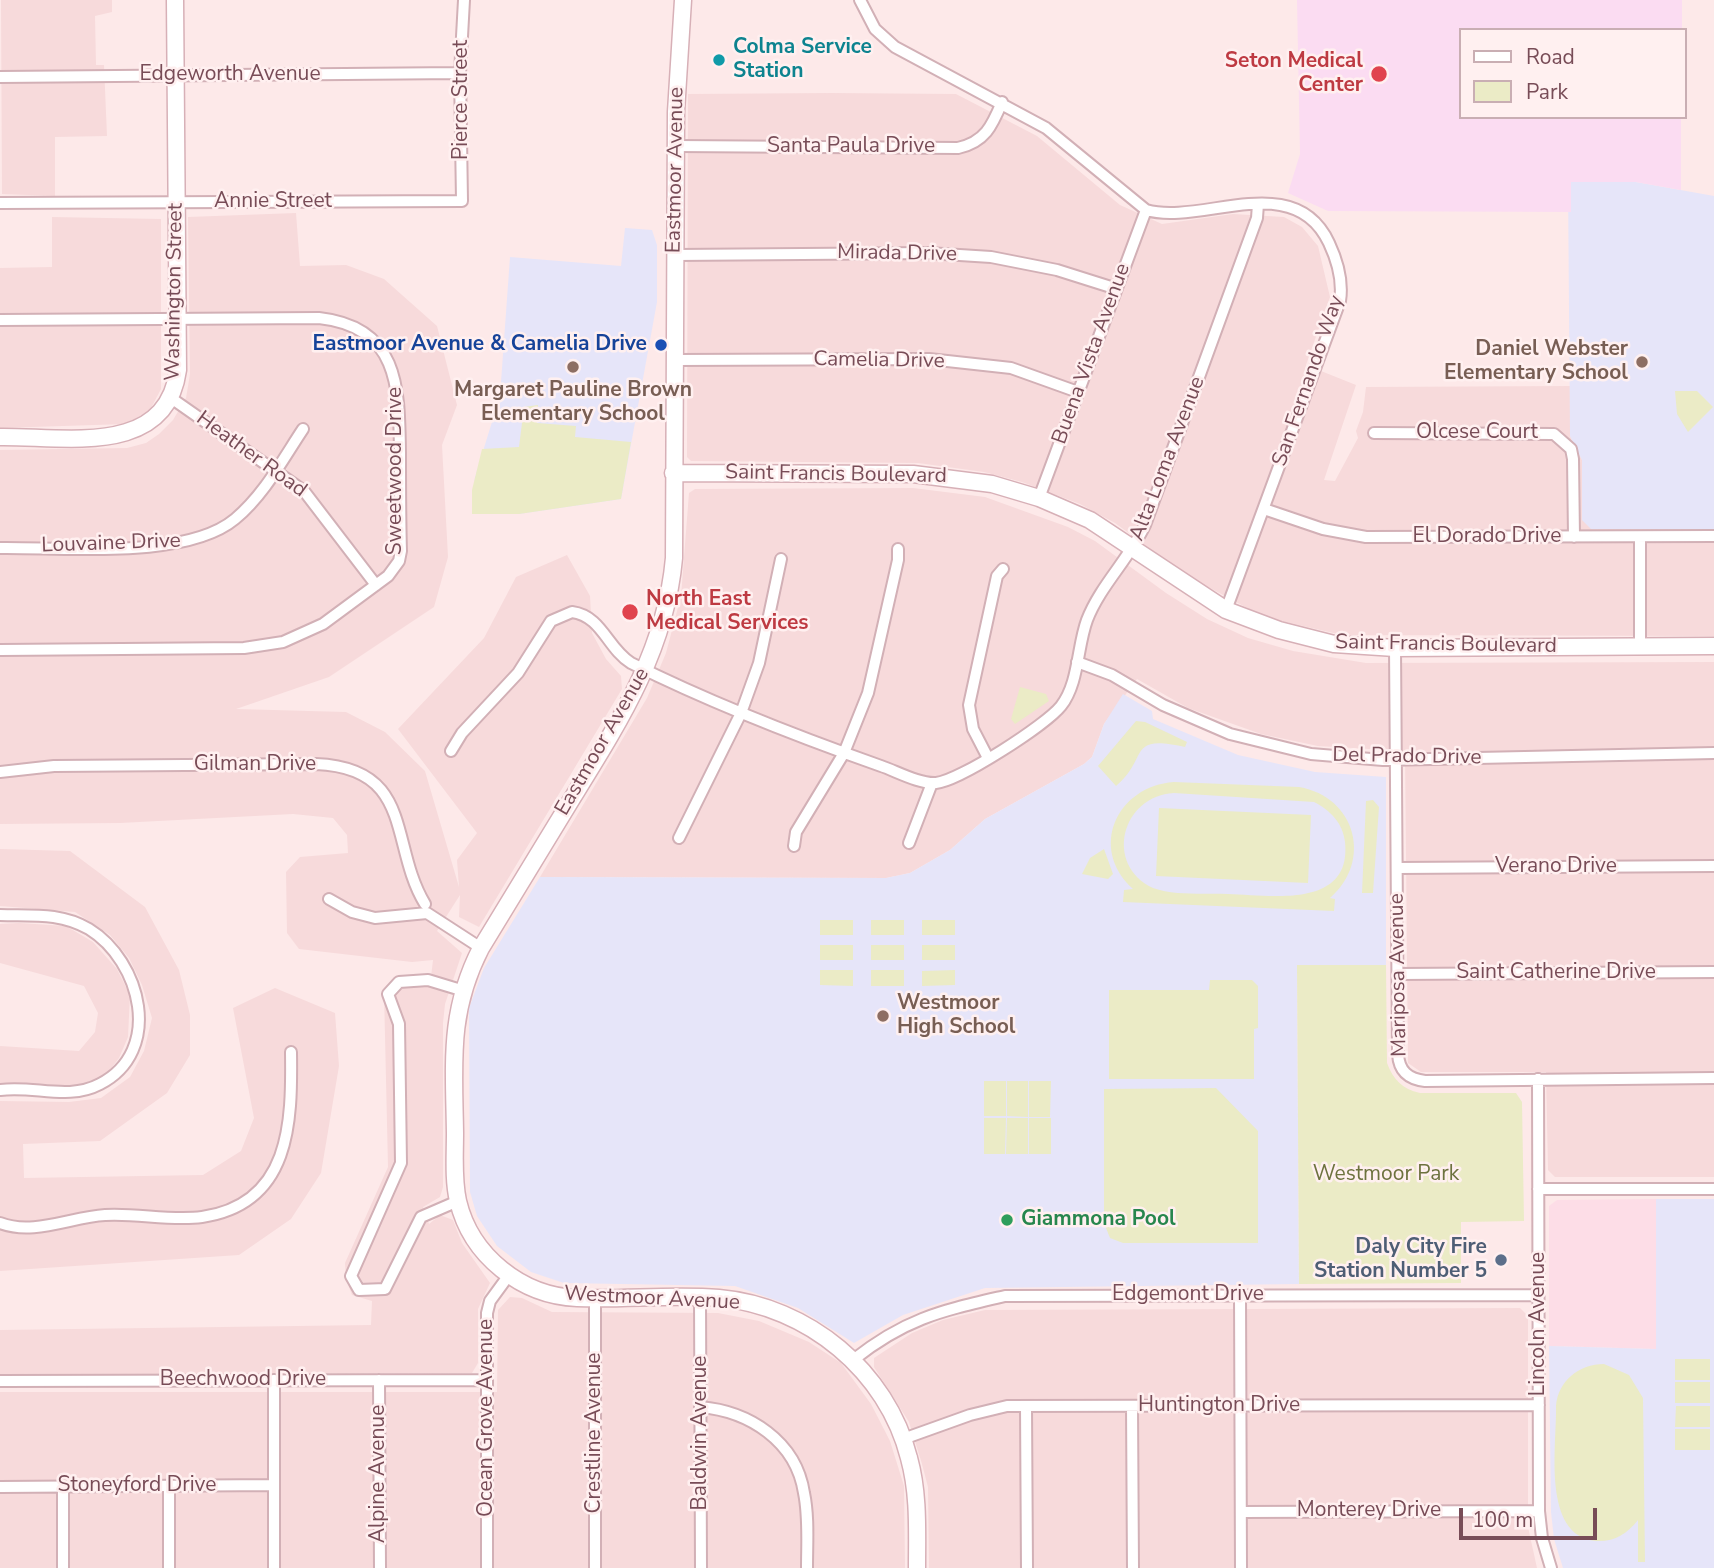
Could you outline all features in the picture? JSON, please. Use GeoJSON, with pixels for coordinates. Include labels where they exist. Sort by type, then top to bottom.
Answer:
{"type":"FeatureCollection","features":[{"type":"Feature","properties":{"kind":"street","name":"Washington Street"},"geometry":{"type":"LineString","coordinates":[[0,437],[110,436],[131,432],[158,415],[171,398],[178,370],[175,0]]}},
{"type":"Feature","properties":{"kind":"street","name":"Pierce Street"},"geometry":{"type":"LineString","coordinates":[[462,201],[460,73],[464,0]]}},
{"type":"Feature","properties":{"kind":"street","name":"Eastmoor Avenue"},"geometry":{"type":"LineString","coordinates":[[509,1275],[478,1244],[458,1201],[455,1171],[454,1047],[461,990],[481,948],[619,721],[646,670],[658,639],[672,582],[676,146],[683,0]]}},
{"type":"Feature","properties":{"kind":"street"},"geometry":{"type":"LineString","coordinates":[[860,0],[875,29],[895,47],[1002,102],[1046,128],[1146,210]]}},
{"type":"Feature","properties":{"kind":"street","name":"Edgeworth Avenue"},"geometry":{"type":"LineString","coordinates":[[0,77],[460,73]]}},
{"type":"Feature","properties":{"kind":"street","name":"Santa Paula Drive"},"geometry":{"type":"LineString","coordinates":[[676,146],[958,148],[982,139],[992,125],[1002,102]]}},
{"type":"Feature","properties":{"kind":"street","name":"Annie Street"},"geometry":{"type":"LineString","coordinates":[[0,203],[462,201]]}},
{"type":"Feature","properties":{"kind":"street","name":"San Fernando Way"},"geometry":{"type":"LineString","coordinates":[[1146,210],[1164,215],[1228,204],[1258,204],[1294,209],[1315,223],[1330,246],[1342,288],[1338,311],[1226,611]]}},
{"type":"Feature","properties":{"kind":"street","name":"Alta Loma Avenue"},"geometry":{"type":"LineString","coordinates":[[932,783],[951,781],[988,758],[1061,705],[1094,605],[1135,548],[1252,230],[1258,204]]}},
{"type":"Feature","properties":{"kind":"street","name":"Buena Vista Avenue"},"geometry":{"type":"LineString","coordinates":[[1039,498],[1114,288],[1146,210]]}},
{"type":"Feature","properties":{"kind":"street","name":"Mirada Drive"},"geometry":{"type":"LineString","coordinates":[[676,255],[928,253],[991,257],[1057,271],[1114,288]]}},
{"type":"Feature","properties":{"kind":"street","name":"Sweetwood Drive"},"geometry":{"type":"LineString","coordinates":[[0,320],[331,319],[355,327],[382,350],[395,374],[399,400],[401,551],[394,569],[376,585],[309,632],[271,645],[0,650]]}},
{"type":"Feature","properties":{"kind":"street","name":"Camelia Drive"},"geometry":{"type":"LineString","coordinates":[[675,360],[929,359],[1011,368],[1078,392]]}},
{"type":"Feature","properties":{"kind":"street","name":"Heather Road"},"geometry":{"type":"LineString","coordinates":[[171,398],[276,470],[315,503],[376,585]]}},
{"type":"Feature","properties":{"kind":"street","name":"Louvaine Drive"},"geometry":{"type":"LineString","coordinates":[[0,548],[150,547],[193,541],[234,520],[276,470],[303,429]]}},
{"type":"Feature","properties":{"kind":"street","name":"Olcese Court"},"geometry":{"type":"LineString","coordinates":[[1374,433],[1554,434],[1571,449],[1573,459],[1574,537]]}},
{"type":"Feature","properties":{"kind":"street","name":"Saint Francis Boulevard"},"geometry":{"type":"LineString","coordinates":[[673,473],[940,475],[992,484],[1039,498],[1090,520],[1135,548],[1184,586],[1226,611],[1308,639],[1395,648],[1714,646]]}},
{"type":"Feature","properties":{"kind":"street","name":"El Dorado Drive"},"geometry":{"type":"LineString","coordinates":[[1264,509],[1323,529],[1366,537],[1714,536]]}},
{"type":"Feature","properties":{"kind":"street"},"geometry":{"type":"LineString","coordinates":[[1640,537],[1640,647]]}},
{"type":"Feature","properties":{"kind":"street"},"geometry":{"type":"LineString","coordinates":[[794,846],[796,832],[844,753],[868,693],[898,560],[898,549]]}},
{"type":"Feature","properties":{"kind":"street"},"geometry":{"type":"LineString","coordinates":[[679,838],[741,713],[759,663],[781,559]]}},
{"type":"Feature","properties":{"kind":"street"},"geometry":{"type":"LineString","coordinates":[[988,758],[973,729],[969,705],[997,576],[1003,569]]}},
{"type":"Feature","properties":{"kind":"street"},"geometry":{"type":"LineString","coordinates":[[451,751],[462,733],[518,673],[557,616],[572,612],[586,616],[601,628],[623,658],[646,670],[741,713],[844,753],[932,783],[909,843]]}},
{"type":"Feature","properties":{"kind":"street","name":"Mariposa Avenue"},"geometry":{"type":"LineString","coordinates":[[1395,648],[1398,1054],[1399,1064],[1406,1074],[1425,1082],[1714,1078]]}},
{"type":"Feature","properties":{"kind":"street","name":"Del Prado Drive"},"geometry":{"type":"LineString","coordinates":[[1077,662],[1112,675],[1163,705],[1230,734],[1311,754],[1396,760],[1714,753]]}},
{"type":"Feature","properties":{"kind":"street","name":"Gilman Drive"},"geometry":{"type":"LineString","coordinates":[[0,772],[54,766],[316,764],[343,768],[372,783],[396,812],[411,877],[426,909]]}},
{"type":"Feature","properties":{"kind":"street","name":"Verano Drive"},"geometry":{"type":"LineString","coordinates":[[1397,868],[1714,866]]}},
{"type":"Feature","properties":{"kind":"street"},"geometry":{"type":"LineString","coordinates":[[329,899],[352,912],[375,918],[395,919],[426,909],[481,948]]}},
{"type":"Feature","properties":{"kind":"street"},"geometry":{"type":"LineString","coordinates":[[0,915],[61,917],[89,930],[103,940],[124,965],[132,979],[139,1010],[136,1043],[130,1056],[112,1077],[101,1084],[74,1093],[0,1090]]}},
{"type":"Feature","properties":{"kind":"street","name":"Saint Catherine Drive"},"geometry":{"type":"LineString","coordinates":[[1398,974],[1714,972]]}},
{"type":"Feature","properties":{"kind":"street"},"geometry":{"type":"LineString","coordinates":[[458,1201],[421,1217],[385,1289],[359,1290],[351,1276],[401,1163],[399,1024],[388,994],[400,982],[428,980],[461,990]]}},
{"type":"Feature","properties":{"kind":"street"},"geometry":{"type":"LineString","coordinates":[[0,1223],[26,1228],[103,1215],[200,1217],[239,1203],[262,1184],[280,1160],[286,1143],[292,1110],[291,1052]]}},
{"type":"Feature","properties":{"kind":"street","name":"Lincoln Avenue"},"geometry":{"type":"LineString","coordinates":[[1538,1079],[1539,1511],[1542,1538],[1551,1568]]}},
{"type":"Feature","properties":{"kind":"street"},"geometry":{"type":"LineString","coordinates":[[1538,1189],[1714,1189]]}},
{"type":"Feature","properties":{"kind":"street","name":"Westmoor Avenue"},"geometry":{"type":"LineString","coordinates":[[509,1275],[549,1294],[594,1298],[700,1297],[741,1301],[783,1313],[819,1333],[853,1360],[883,1398],[903,1439],[916,1494],[917,1568]]}},
{"type":"Feature","properties":{"kind":"street","name":"Ocean Grove Avenue"},"geometry":{"type":"LineString","coordinates":[[487,1568],[488,1306],[509,1275]]}},
{"type":"Feature","properties":{"kind":"street"},"geometry":{"type":"LineString","coordinates":[[1240,1295],[1241,1568]]}},
{"type":"Feature","properties":{"kind":"street","name":"Edgemont Drive"},"geometry":{"type":"LineString","coordinates":[[853,1360],[881,1338],[929,1314],[1005,1296],[1538,1295]]}},
{"type":"Feature","properties":{"kind":"street","name":"Baldwin Avenue"},"geometry":{"type":"LineString","coordinates":[[700,1297],[701,1568]]}},
{"type":"Feature","properties":{"kind":"street","name":"Crestline Avenue"},"geometry":{"type":"LineString","coordinates":[[594,1298],[595,1568]]}},
{"type":"Feature","properties":{"kind":"street"},"geometry":{"type":"LineString","coordinates":[[274,1380],[274,1568]]}},
{"type":"Feature","properties":{"kind":"street","name":"Alpine Avenue"},"geometry":{"type":"LineString","coordinates":[[379,1380],[380,1568]]}},
{"type":"Feature","properties":{"kind":"street","name":"Beechwood Drive"},"geometry":{"type":"LineString","coordinates":[[0,1381],[487,1380]]}},
{"type":"Feature","properties":{"kind":"street","name":"Huntington Drive"},"geometry":{"type":"LineString","coordinates":[[903,1439],[988,1409],[1027,1406],[1539,1405]]}},
{"type":"Feature","properties":{"kind":"street"},"geometry":{"type":"LineString","coordinates":[[1027,1406],[1027,1568]]}},
{"type":"Feature","properties":{"kind":"street"},"geometry":{"type":"LineString","coordinates":[[1132,1406],[1133,1568]]}},
{"type":"Feature","properties":{"kind":"street"},"geometry":{"type":"LineString","coordinates":[[701,1407],[730,1411],[745,1417],[774,1437],[787,1452],[804,1489],[807,1568]]}},
{"type":"Feature","properties":{"kind":"street","name":"Stoneyford Drive"},"geometry":{"type":"LineString","coordinates":[[0,1487],[274,1485]]}},
{"type":"Feature","properties":{"kind":"street"},"geometry":{"type":"LineString","coordinates":[[63,1486],[63,1568]]}},
{"type":"Feature","properties":{"kind":"street"},"geometry":{"type":"LineString","coordinates":[[169,1486],[169,1568]]}},
{"type":"Feature","properties":{"kind":"street","name":"Monterey Drive"},"geometry":{"type":"LineString","coordinates":[[1241,1512],[1539,1511]]}},
{"type":"Feature","properties":{"kind":"shaded area"},"geometry":{"type":"Polygon","coordinates":[[[1,0],[112,0],[112,12],[95,16],[96,65],[104,65],[107,136],[55,137],[55,196],[2,194],[1,0]]]}},
{"type":"Feature","properties":{"kind":"shaded area","name":"Seton Medical Center"},"geometry":{"type":"Polygon","coordinates":[[[1297,0],[1682,0],[1682,28],[1458,28],[1458,119],[1681,119],[1681,190],[1636,182],[1571,182],[1571,212],[1328,211],[1288,193],[1300,154],[1297,0]]]}},
{"type":"Feature","properties":{"kind":"shaded area"},"geometry":{"type":"Polygon","coordinates":[[[688,94],[956,94],[1037,136],[1120,205],[1162,224],[1233,214],[1284,217],[1302,227],[1318,246],[1330,297],[1306,365],[1356,385],[1324,480],[1335,481],[1358,438],[1356,431],[1363,412],[1366,387],[1570,386],[1570,436],[1582,460],[1582,520],[1647,529],[1714,529],[1714,636],[1342,635],[1277,620],[1249,609],[1186,575],[1115,523],[1080,504],[1022,482],[984,472],[918,463],[691,461],[687,457],[688,94]]]}},
{"type":"Feature","properties":{"kind":"shaded area","name":"Daniel Webster Elementary School"},"geometry":{"type":"Polygon","coordinates":[[[1568,182],[1636,182],[1714,196],[1714,529],[1591,529],[1582,520],[1582,460],[1570,436],[1568,182]]]}},
{"type":"Feature","properties":{"kind":"shaded area"},"geometry":{"type":"Polygon","coordinates":[[[296,213],[300,266],[346,265],[384,279],[437,326],[457,405],[442,445],[448,557],[434,607],[329,677],[236,709],[346,712],[385,732],[425,771],[459,887],[457,860],[477,833],[398,729],[484,638],[516,577],[567,555],[590,596],[592,633],[606,659],[621,676],[622,689],[479,927],[459,917],[460,895],[437,931],[462,953],[445,1004],[443,1023],[443,1187],[440,1197],[423,1207],[429,1224],[440,1215],[453,1220],[462,1243],[490,1283],[478,1309],[478,1363],[472,1373],[0,1376],[0,1330],[371,1325],[372,1301],[352,1295],[346,1279],[345,1263],[388,1167],[384,992],[397,978],[431,977],[433,960],[412,962],[299,949],[287,933],[286,872],[300,857],[348,853],[347,835],[333,818],[293,814],[120,823],[0,824],[0,450],[127,448],[146,443],[159,434],[173,420],[186,398],[190,374],[188,217],[296,213]]]}},
{"type":"Feature","properties":{"kind":"shaded area"},"geometry":{"type":"Polygon","coordinates":[[[52,217],[161,219],[161,389],[150,410],[126,424],[0,428],[0,268],[52,267],[52,217]]]}},
{"type":"Feature","properties":{"kind":"shaded area","name":"Margaret Pauline Brown Elementary School"},"geometry":{"type":"Polygon","coordinates":[[[625,228],[652,230],[657,245],[657,302],[621,499],[519,514],[472,514],[475,477],[500,396],[510,257],[621,266],[625,228]]]}},
{"type":"Feature","properties":{"kind":"shaded area"},"geometry":{"type":"Polygon","coordinates":[[[913,488],[985,497],[1068,527],[1095,541],[1207,619],[1248,638],[1293,651],[1366,663],[1714,662],[1714,1177],[1555,1177],[1548,1170],[1546,1072],[1421,1072],[1408,1063],[1405,751],[1318,746],[1261,734],[1188,708],[1137,679],[1104,724],[1092,757],[1084,764],[985,819],[950,850],[910,873],[886,878],[540,877],[647,698],[666,653],[681,596],[689,493],[695,489],[913,488]]]}},
{"type":"Feature","properties":{"kind":"shaded area","name":"Westmoor High School"},"geometry":{"type":"Polygon","coordinates":[[[1123,694],[1152,711],[1153,719],[1238,755],[1315,772],[1386,777],[1386,965],[1297,966],[1299,1284],[985,1288],[903,1315],[854,1343],[798,1308],[735,1286],[564,1283],[531,1272],[497,1246],[477,1216],[470,1192],[469,1008],[484,968],[540,877],[886,878],[910,873],[950,850],[985,819],[1084,764],[1092,757],[1104,724],[1123,694]]]}},
{"type":"Feature","properties":{"kind":"shaded area"},"geometry":{"type":"Polygon","coordinates":[[[0,849],[70,851],[145,907],[179,970],[190,1015],[190,1055],[167,1093],[100,1141],[23,1144],[24,1178],[203,1175],[241,1151],[254,1118],[233,1008],[275,988],[335,1013],[339,1066],[321,1173],[291,1219],[239,1255],[0,1271],[0,1101],[69,1102],[101,1098],[130,1077],[144,1051],[152,1018],[142,985],[129,958],[110,935],[75,912],[0,906],[0,849]]]}},
{"type":"Feature","properties":{"kind":"shaded area"},"geometry":{"type":"Polygon","coordinates":[[[0,924],[66,926],[93,942],[117,969],[130,995],[128,1037],[119,1058],[106,1075],[80,1085],[0,1086],[0,1046],[79,1051],[95,1032],[98,1013],[84,986],[0,963],[0,924]]]}},
{"type":"Feature","properties":{"kind":"shaded area"},"geometry":{"type":"Polygon","coordinates":[[[1656,1199],[1656,1349],[1549,1346],[1549,1206],[1557,1200],[1656,1199]]]}},
{"type":"Feature","properties":{"kind":"shaded area"},"geometry":{"type":"Polygon","coordinates":[[[1656,1199],[1714,1199],[1714,1568],[1563,1568],[1554,1539],[1551,1512],[1549,1346],[1656,1349],[1656,1199]]]}},
{"type":"Feature","properties":{"kind":"shaded area"},"geometry":{"type":"Polygon","coordinates":[[[510,1297],[522,1298],[552,1312],[718,1313],[759,1321],[809,1342],[841,1363],[871,1404],[890,1441],[904,1486],[905,1568],[0,1568],[0,1392],[497,1392],[498,1310],[510,1297]]]}},
{"type":"Feature","properties":{"kind":"shaded area"},"geometry":{"type":"Polygon","coordinates":[[[1520,1308],[1528,1316],[1528,1527],[1537,1568],[929,1568],[928,1487],[922,1464],[909,1422],[874,1367],[874,1358],[912,1333],[943,1320],[985,1310],[1520,1308]]]}},
{"type":"Feature","properties":{"kind":"green space"},"geometry":{"type":"Polygon","coordinates":[[[1675,391],[1697,391],[1713,407],[1688,432],[1677,414],[1675,391]]]}},
{"type":"Feature","properties":{"kind":"green space"},"geometry":{"type":"Polygon","coordinates":[[[538,405],[537,423],[576,426],[575,437],[631,442],[621,499],[519,514],[472,514],[472,490],[482,449],[519,447],[524,407],[538,405]]]}},
{"type":"Feature","properties":{"kind":"green space"},"geometry":{"type":"Polygon","coordinates":[[[1020,687],[1046,694],[1049,701],[1015,724],[1011,719],[1020,687]]]}},
{"type":"Feature","properties":{"kind":"green space"},"geometry":{"type":"Polygon","coordinates":[[[1136,721],[1145,722],[1187,742],[1185,747],[1166,744],[1146,746],[1116,786],[1098,766],[1136,721]]]}},
{"type":"Feature","properties":{"kind":"green space"},"geometry":{"type":"Polygon","coordinates":[[[1174,782],[1299,787],[1318,793],[1334,803],[1352,832],[1354,849],[1351,866],[1343,883],[1330,898],[1335,899],[1334,911],[1123,902],[1124,890],[1133,889],[1120,873],[1112,856],[1111,838],[1115,822],[1124,807],[1137,795],[1154,786],[1174,782]],[[1174,793],[1156,797],[1141,806],[1131,818],[1125,833],[1124,849],[1128,864],[1138,877],[1153,888],[1171,892],[1285,896],[1322,889],[1335,879],[1344,864],[1345,842],[1342,829],[1335,818],[1314,802],[1174,793]]]}},
{"type":"Feature","properties":{"kind":"green space"},"geometry":{"type":"Polygon","coordinates":[[[1373,800],[1379,807],[1373,893],[1362,893],[1366,801],[1373,800]]]}},
{"type":"Feature","properties":{"kind":"green space"},"geometry":{"type":"Polygon","coordinates":[[[1159,808],[1311,815],[1308,883],[1156,876],[1159,808]]]}},
{"type":"Feature","properties":{"kind":"green space"},"geometry":{"type":"Polygon","coordinates":[[[1104,849],[1113,874],[1108,879],[1082,874],[1090,858],[1104,849]]]}},
{"type":"Feature","properties":{"kind":"green space"},"geometry":{"type":"Polygon","coordinates":[[[820,920],[853,920],[853,935],[820,935],[820,920]]]}},
{"type":"Feature","properties":{"kind":"green space"},"geometry":{"type":"Polygon","coordinates":[[[871,920],[904,920],[904,935],[871,935],[871,920]]]}},
{"type":"Feature","properties":{"kind":"green space"},"geometry":{"type":"Polygon","coordinates":[[[922,920],[955,920],[955,935],[922,935],[922,920]]]}},
{"type":"Feature","properties":{"kind":"green space"},"geometry":{"type":"Polygon","coordinates":[[[820,945],[853,945],[853,960],[820,960],[820,945]]]}},
{"type":"Feature","properties":{"kind":"green space"},"geometry":{"type":"Polygon","coordinates":[[[871,945],[904,945],[904,960],[871,960],[871,945]]]}},
{"type":"Feature","properties":{"kind":"green space"},"geometry":{"type":"Polygon","coordinates":[[[922,945],[955,945],[955,960],[922,960],[922,945]]]}},
{"type":"Feature","properties":{"kind":"green space","name":"Westmoor Park"},"geometry":{"type":"Polygon","coordinates":[[[1297,965],[1386,965],[1387,1063],[1392,1074],[1403,1086],[1420,1093],[1516,1093],[1522,1102],[1524,1221],[1461,1222],[1461,1283],[1299,1284],[1297,965]]]}},
{"type":"Feature","properties":{"kind":"green space"},"geometry":{"type":"Polygon","coordinates":[[[820,970],[853,970],[853,986],[820,985],[820,970]]]}},
{"type":"Feature","properties":{"kind":"green space"},"geometry":{"type":"Polygon","coordinates":[[[871,970],[904,970],[904,986],[871,986],[871,970]]]}},
{"type":"Feature","properties":{"kind":"green space"},"geometry":{"type":"Polygon","coordinates":[[[955,970],[955,985],[922,986],[922,971],[955,970]]]}},
{"type":"Feature","properties":{"kind":"green space"},"geometry":{"type":"Polygon","coordinates":[[[1210,980],[1252,980],[1258,986],[1258,1028],[1254,1029],[1254,1079],[1109,1079],[1109,990],[1209,990],[1210,980]]]}},
{"type":"Feature","properties":{"kind":"green space"},"geometry":{"type":"Polygon","coordinates":[[[984,1081],[1006,1081],[1006,1116],[984,1116],[984,1081]]]}},
{"type":"Feature","properties":{"kind":"green space"},"geometry":{"type":"Polygon","coordinates":[[[1007,1081],[1028,1081],[1028,1117],[1007,1116],[1007,1081]]]}},
{"type":"Feature","properties":{"kind":"green space"},"geometry":{"type":"Polygon","coordinates":[[[1029,1081],[1051,1081],[1050,1117],[1029,1117],[1029,1081]]]}},
{"type":"Feature","properties":{"kind":"green space"},"geometry":{"type":"Polygon","coordinates":[[[1216,1088],[1258,1131],[1258,1243],[1123,1243],[1110,1238],[1104,1223],[1104,1089],[1216,1088]]]}},
{"type":"Feature","properties":{"kind":"green space"},"geometry":{"type":"Polygon","coordinates":[[[984,1118],[1006,1118],[1005,1154],[984,1154],[984,1118]]]}},
{"type":"Feature","properties":{"kind":"green space"},"geometry":{"type":"Polygon","coordinates":[[[1007,1118],[1028,1118],[1028,1154],[1006,1154],[1007,1118]]]}},
{"type":"Feature","properties":{"kind":"green space"},"geometry":{"type":"Polygon","coordinates":[[[1029,1118],[1051,1118],[1051,1154],[1029,1154],[1029,1118]]]}},
{"type":"Feature","properties":{"kind":"green space"},"geometry":{"type":"Polygon","coordinates":[[[1675,1359],[1710,1359],[1710,1380],[1675,1380],[1675,1359]]]}},
{"type":"Feature","properties":{"kind":"green space"},"geometry":{"type":"Polygon","coordinates":[[[1604,1364],[1629,1375],[1643,1398],[1645,1562],[1638,1562],[1638,1520],[1620,1536],[1596,1541],[1579,1535],[1567,1523],[1559,1506],[1555,1465],[1558,1397],[1571,1376],[1586,1367],[1604,1364]]]}},
{"type":"Feature","properties":{"kind":"green space"},"geometry":{"type":"Polygon","coordinates":[[[1675,1382],[1710,1382],[1710,1403],[1675,1403],[1675,1382]]]}},
{"type":"Feature","properties":{"kind":"green space"},"geometry":{"type":"Polygon","coordinates":[[[1676,1406],[1710,1406],[1710,1427],[1675,1427],[1676,1406]]]}},
{"type":"Feature","properties":{"kind":"green space"},"geometry":{"type":"Polygon","coordinates":[[[1675,1429],[1710,1429],[1710,1450],[1675,1450],[1675,1429]]]}},
{"type":"Feature","properties":{"kind":"place","name":"Colma Service Station"},"geometry":{"type":"Point","coordinates":[719,60]}},
{"type":"Feature","properties":{"kind":"place","name":"Seton Medical Center"},"geometry":{"type":"Point","coordinates":[1379,74]}},
{"type":"Feature","properties":{"kind":"place","name":"Eastmoor Avenue & Camelia Drive"},"geometry":{"type":"Point","coordinates":[661,345]}},
{"type":"Feature","properties":{"kind":"place","name":"Daniel Webster Elementary School"},"geometry":{"type":"Point","coordinates":[1642,362]}},
{"type":"Feature","properties":{"kind":"place","name":"Margaret Pauline Brown Elementary School"},"geometry":{"type":"Point","coordinates":[573,367]}},
{"type":"Feature","properties":{"kind":"place","name":"North East Medical Services"},"geometry":{"type":"Point","coordinates":[630,612]}},
{"type":"Feature","properties":{"kind":"place","name":"Westmoor High School"},"geometry":{"type":"Point","coordinates":[883,1016]}},
{"type":"Feature","properties":{"kind":"place","name":"Giammona Pool"},"geometry":{"type":"Point","coordinates":[1007,1220]}},
{"type":"Feature","properties":{"kind":"place","name":"Daly City Fire Station Number 5"},"geometry":{"type":"Point","coordinates":[1501,1260]}}]}
